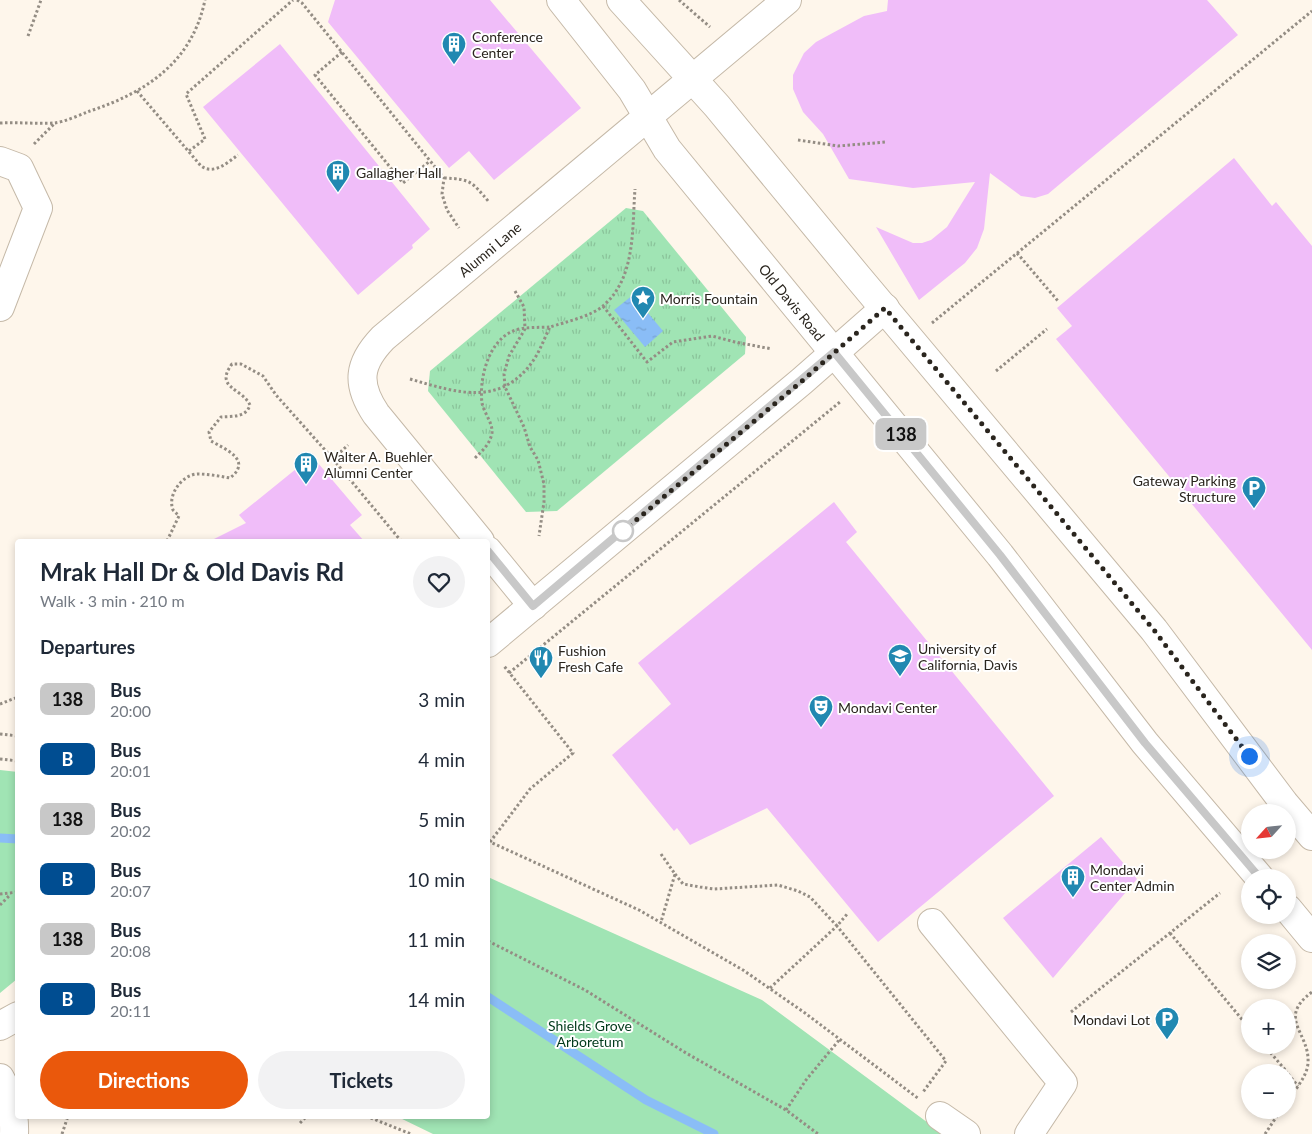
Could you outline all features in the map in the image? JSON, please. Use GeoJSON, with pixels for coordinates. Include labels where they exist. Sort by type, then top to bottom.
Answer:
{"type":"FeatureCollection","features":[{"type":"Feature","properties":{"kind":"street","name":"Old Davis Road"},"geometry":{"type":"LineString","coordinates":[[561,0],[632,90],[667,149],[1000,555],[1145,743],[1252,869]]}},
{"type":"Feature","properties":{"kind":"street"},"geometry":{"type":"LineString","coordinates":[[621,0],[693,80],[1154,630],[1284,803],[1312,836]]}},
{"type":"Feature","properties":{"kind":"street","name":"Alumni Lane"},"geometry":{"type":"LineString","coordinates":[[478,539],[376,414],[366,399],[362,381],[364,366],[370,351],[383,338],[787,0]]}},
{"type":"Feature","properties":{"kind":"street"},"geometry":{"type":"LineString","coordinates":[[0,161],[19,168],[38,208],[0,307]]}},
{"type":"Feature","properties":{"kind":"street"},"geometry":{"type":"LineString","coordinates":[[490,641],[885,308]]}},
{"type":"Feature","properties":{"kind":"street"},"geometry":{"type":"LineString","coordinates":[[490,553],[533,606]]}},
{"type":"Feature","properties":{"kind":"street"},"geometry":{"type":"LineString","coordinates":[[1296,919],[1312,938]]}},
{"type":"Feature","properties":{"kind":"street"},"geometry":{"type":"LineString","coordinates":[[932,922],[1063,1083],[1029,1134]]}},
{"type":"Feature","properties":{"kind":"street"},"geometry":{"type":"LineString","coordinates":[[0,1026],[15,1018]]}},
{"type":"Feature","properties":{"kind":"street"},"geometry":{"type":"LineString","coordinates":[[14,1134],[15,1118],[4,1086],[15,1071]]}},
{"type":"Feature","properties":{"kind":"street"},"geometry":{"type":"LineString","coordinates":[[940,1116],[966,1134]]}},
{"type":"Feature","properties":{"kind":"path"},"geometry":{"type":"LineString","coordinates":[[28,36],[41,0]]}},
{"type":"Feature","properties":{"kind":"path"},"geometry":{"type":"LineString","coordinates":[[0,123],[55,122],[109,105],[137,91],[166,70],[181,55],[191,41],[199,23],[205,0]]}},
{"type":"Feature","properties":{"kind":"path"},"geometry":{"type":"LineString","coordinates":[[189,151],[205,139],[186,94],[293,0]]}},
{"type":"Feature","properties":{"kind":"path"},"geometry":{"type":"LineString","coordinates":[[297,0],[302,3],[444,178],[442,194],[447,210],[459,228]]}},
{"type":"Feature","properties":{"kind":"path"},"geometry":{"type":"LineString","coordinates":[[679,0],[712,29]]}},
{"type":"Feature","properties":{"kind":"path"},"geometry":{"type":"LineString","coordinates":[[930,324],[1312,11]]}},
{"type":"Feature","properties":{"kind":"path"},"geometry":{"type":"LineString","coordinates":[[342,52],[315,76],[403,183],[430,161]]}},
{"type":"Feature","properties":{"kind":"path"},"geometry":{"type":"LineString","coordinates":[[137,91],[201,166],[214,170],[224,166],[238,155]]}},
{"type":"Feature","properties":{"kind":"path"},"geometry":{"type":"LineString","coordinates":[[798,140],[838,146],[886,142]]}},
{"type":"Feature","properties":{"kind":"path"},"geometry":{"type":"LineString","coordinates":[[444,178],[463,179],[473,184],[489,202]]}},
{"type":"Feature","properties":{"kind":"path"},"geometry":{"type":"LineString","coordinates":[[475,458],[485,449],[490,440],[492,430],[483,408],[481,392],[484,372],[493,349],[502,338],[512,331],[524,328],[550,327],[584,316],[603,306],[621,284],[632,243],[634,189]]}},
{"type":"Feature","properties":{"kind":"path"},"geometry":{"type":"LineString","coordinates":[[1017,253],[1058,301]]}},
{"type":"Feature","properties":{"kind":"path"},"geometry":{"type":"LineString","coordinates":[[515,292],[524,307],[524,328],[508,356],[504,374],[504,387],[524,427],[530,447],[538,460],[544,484],[544,502],[539,536]]}},
{"type":"Feature","properties":{"kind":"path"},"geometry":{"type":"LineString","coordinates":[[603,306],[647,362],[673,342],[712,336],[772,349]]}},
{"type":"Feature","properties":{"kind":"path"},"geometry":{"type":"LineString","coordinates":[[410,379],[455,392],[481,392],[504,387],[523,373],[535,357],[550,327]]}},
{"type":"Feature","properties":{"kind":"path"},"geometry":{"type":"LineString","coordinates":[[996,371],[1047,329]]}},
{"type":"Feature","properties":{"kind":"path"},"geometry":{"type":"LineString","coordinates":[[168,539],[179,516],[173,509],[172,496],[174,489],[186,478],[196,474],[230,478],[238,468],[238,461],[234,455],[211,441],[209,432],[221,417],[242,415],[248,411],[250,405],[247,398],[231,388],[225,379],[226,372],[232,364],[241,364],[262,376],[276,395],[333,459],[399,539]]}},
{"type":"Feature","properties":{"kind":"path"},"geometry":{"type":"LineString","coordinates":[[510,672],[843,400]]}},
{"type":"Feature","properties":{"kind":"path"},"geometry":{"type":"LineString","coordinates":[[333,459],[348,445]]}},
{"type":"Feature","properties":{"kind":"path"},"geometry":{"type":"LineString","coordinates":[[490,840],[530,788],[573,753],[503,665]]}},
{"type":"Feature","properties":{"kind":"path"},"geometry":{"type":"LineString","coordinates":[[0,704],[15,698]]}},
{"type":"Feature","properties":{"kind":"path"},"geometry":{"type":"LineString","coordinates":[[0,734],[15,736]]}},
{"type":"Feature","properties":{"kind":"path"},"geometry":{"type":"LineString","coordinates":[[0,758],[15,760]]}},
{"type":"Feature","properties":{"kind":"path"},"geometry":{"type":"LineString","coordinates":[[490,841],[639,910],[743,970],[840,1039],[940,1116]]}},
{"type":"Feature","properties":{"kind":"path"},"geometry":{"type":"LineString","coordinates":[[661,854],[683,884],[714,889],[778,885],[810,897],[837,926],[946,1061],[918,1099]]}},
{"type":"Feature","properties":{"kind":"path"},"geometry":{"type":"LineString","coordinates":[[661,922],[675,874]]}},
{"type":"Feature","properties":{"kind":"path"},"geometry":{"type":"LineString","coordinates":[[1071,1012],[1220,892]]}},
{"type":"Feature","properties":{"kind":"path"},"geometry":{"type":"LineString","coordinates":[[0,894],[15,893]]}},
{"type":"Feature","properties":{"kind":"path"},"geometry":{"type":"LineString","coordinates":[[0,906],[10,894]]}},
{"type":"Feature","properties":{"kind":"path"},"geometry":{"type":"LineString","coordinates":[[770,988],[837,926],[848,913]]}},
{"type":"Feature","properties":{"kind":"path"},"geometry":{"type":"LineString","coordinates":[[1170,933],[1241,1018]]}},
{"type":"Feature","properties":{"kind":"path"},"geometry":{"type":"LineString","coordinates":[[490,942],[585,990],[686,1053],[786,1110],[818,1134]]}},
{"type":"Feature","properties":{"kind":"path"},"geometry":{"type":"LineString","coordinates":[[1296,1089],[1305,1075],[1308,1063],[1307,1051],[1295,1023],[1294,1015],[1298,1006],[1312,992]]}},
{"type":"Feature","properties":{"kind":"path"},"geometry":{"type":"LineString","coordinates":[[786,1110],[806,1080],[840,1039]]}},
{"type":"Feature","properties":{"kind":"path"},"geometry":{"type":"LineString","coordinates":[[1271,1054],[1280,1064]]}},
{"type":"Feature","properties":{"kind":"path"},"geometry":{"type":"LineString","coordinates":[[62,1134],[67,1119]]}},
{"type":"Feature","properties":{"kind":"path"},"geometry":{"type":"LineString","coordinates":[[300,1123],[304,1119]]}},
{"type":"Feature","properties":{"kind":"path"},"geometry":{"type":"LineString","coordinates":[[374,1119],[411,1134]]}},
{"type":"Feature","properties":{"kind":"path"},"geometry":{"type":"LineString","coordinates":[[1266,1134],[1276,1119]]}},
{"type":"Feature","properties":{"kind":"green space"},"geometry":{"type":"Polygon","coordinates":[[[626,208],[643,211],[746,337],[745,354],[557,511],[526,512],[428,391],[430,371],[626,208]]]}},
{"type":"Feature","properties":{"kind":"green space"},"geometry":{"type":"Polygon","coordinates":[[[0,770],[15,772],[15,981],[0,993],[0,770]]]}},
{"type":"Feature","properties":{"kind":"green space","name":"Shields Grove Arboretum"},"geometry":{"type":"Polygon","coordinates":[[[490,878],[762,1000],[943,1134],[433,1134],[402,1119],[490,1119],[490,878]]]}},
{"type":"Feature","properties":{"kind":"water"},"geometry":{"type":"Polygon","coordinates":[[[633,295],[663,331],[645,347],[614,310],[633,295]]]}},
{"type":"Feature","properties":{"kind":"building","name":"Conference Center"},"geometry":{"type":"Polygon","coordinates":[[[335,0],[490,0],[581,108],[494,180],[469,151],[449,168],[328,22],[335,0]]]}},
{"type":"Feature","properties":{"kind":"building"},"geometry":{"type":"Polygon","coordinates":[[[888,0],[1207,0],[1238,35],[1048,194],[1035,198],[1021,196],[990,173],[984,229],[977,248],[965,263],[919,300],[876,227],[913,243],[931,240],[947,227],[975,182],[913,188],[849,179],[823,134],[803,112],[793,89],[793,75],[804,53],[816,42],[864,16],[887,11],[888,0]]]}},
{"type":"Feature","properties":{"kind":"building","name":"Gallagher Hall"},"geometry":{"type":"Polygon","coordinates":[[[280,44],[430,229],[412,245],[413,248],[358,295],[203,107],[280,44]]]}},
{"type":"Feature","properties":{"kind":"building","name":"Gateway Parking Structure"},"geometry":{"type":"Polygon","coordinates":[[[1234,158],[1272,206],[1276,202],[1312,246],[1312,650],[1056,339],[1072,326],[1057,308],[1234,158]]]}},
{"type":"Feature","properties":{"kind":"building","name":"Walter A. Buehler Alumni Center"},"geometry":{"type":"Polygon","coordinates":[[[312,456],[362,515],[350,525],[362,539],[214,539],[246,523],[239,515],[312,456]]]}},
{"type":"Feature","properties":{"kind":"building","name":"Mondavi Center"},"geometry":{"type":"Polygon","coordinates":[[[834,502],[857,532],[846,542],[1054,796],[878,942],[767,808],[690,845],[677,828],[674,831],[612,755],[671,704],[638,663],[834,502]]]}},
{"type":"Feature","properties":{"kind":"building","name":"Mondavi Center Admin"},"geometry":{"type":"Polygon","coordinates":[[[1101,837],[1137,879],[1053,978],[1003,918],[1101,837]]]}},
{"type":"Feature","properties":{"kind":"waterway"},"geometry":{"type":"LineString","coordinates":[[0,838],[15,839]]}},
{"type":"Feature","properties":{"kind":"waterway"},"geometry":{"type":"LineString","coordinates":[[490,998],[646,1100],[714,1134]]}},
{"type":"Feature","properties":{"kind":"bus line","name":"138"},"geometry":{"type":"LineString","coordinates":[[490,554],[533,606],[802,381],[834,352],[1000,555],[1145,743],[1252,869]]}},
{"type":"Feature","properties":{"kind":"place","name":"Conference Center"},"geometry":{"type":"Point","coordinates":[454,65]}},
{"type":"Feature","properties":{"kind":"place","name":"Gallagher Hall"},"geometry":{"type":"Point","coordinates":[338,193]}},
{"type":"Feature","properties":{"kind":"place","name":"Morris Fountain"},"geometry":{"type":"Point","coordinates":[643,319]}},
{"type":"Feature","properties":{"kind":"place","name":"Walter A. Buehler Alumni Center"},"geometry":{"type":"Point","coordinates":[306,485]}},
{"type":"Feature","properties":{"kind":"place","name":"Gateway Parking Structure"},"geometry":{"type":"Point","coordinates":[1254,509]}},
{"type":"Feature","properties":{"kind":"place","name":"University of California, Davis"},"geometry":{"type":"Point","coordinates":[900,677]}},
{"type":"Feature","properties":{"kind":"place","name":"Fushion Fresh Cafe"},"geometry":{"type":"Point","coordinates":[541,679]}},
{"type":"Feature","properties":{"kind":"place","name":"Mondavi Center"},"geometry":{"type":"Point","coordinates":[821,728]}},
{"type":"Feature","properties":{"kind":"place","name":"Mondavi Center Admin"},"geometry":{"type":"Point","coordinates":[1073,898]}},
{"type":"Feature","properties":{"kind":"place","name":"Mondavi Lot"},"geometry":{"type":"Point","coordinates":[1167,1040]}},
{"type":"Feature","properties":{"kind":"route"},"geometry":{"type":"LineString","coordinates":[[623,531],[802,381],[885,308],[1154,630],[1249,756]]}}]}
